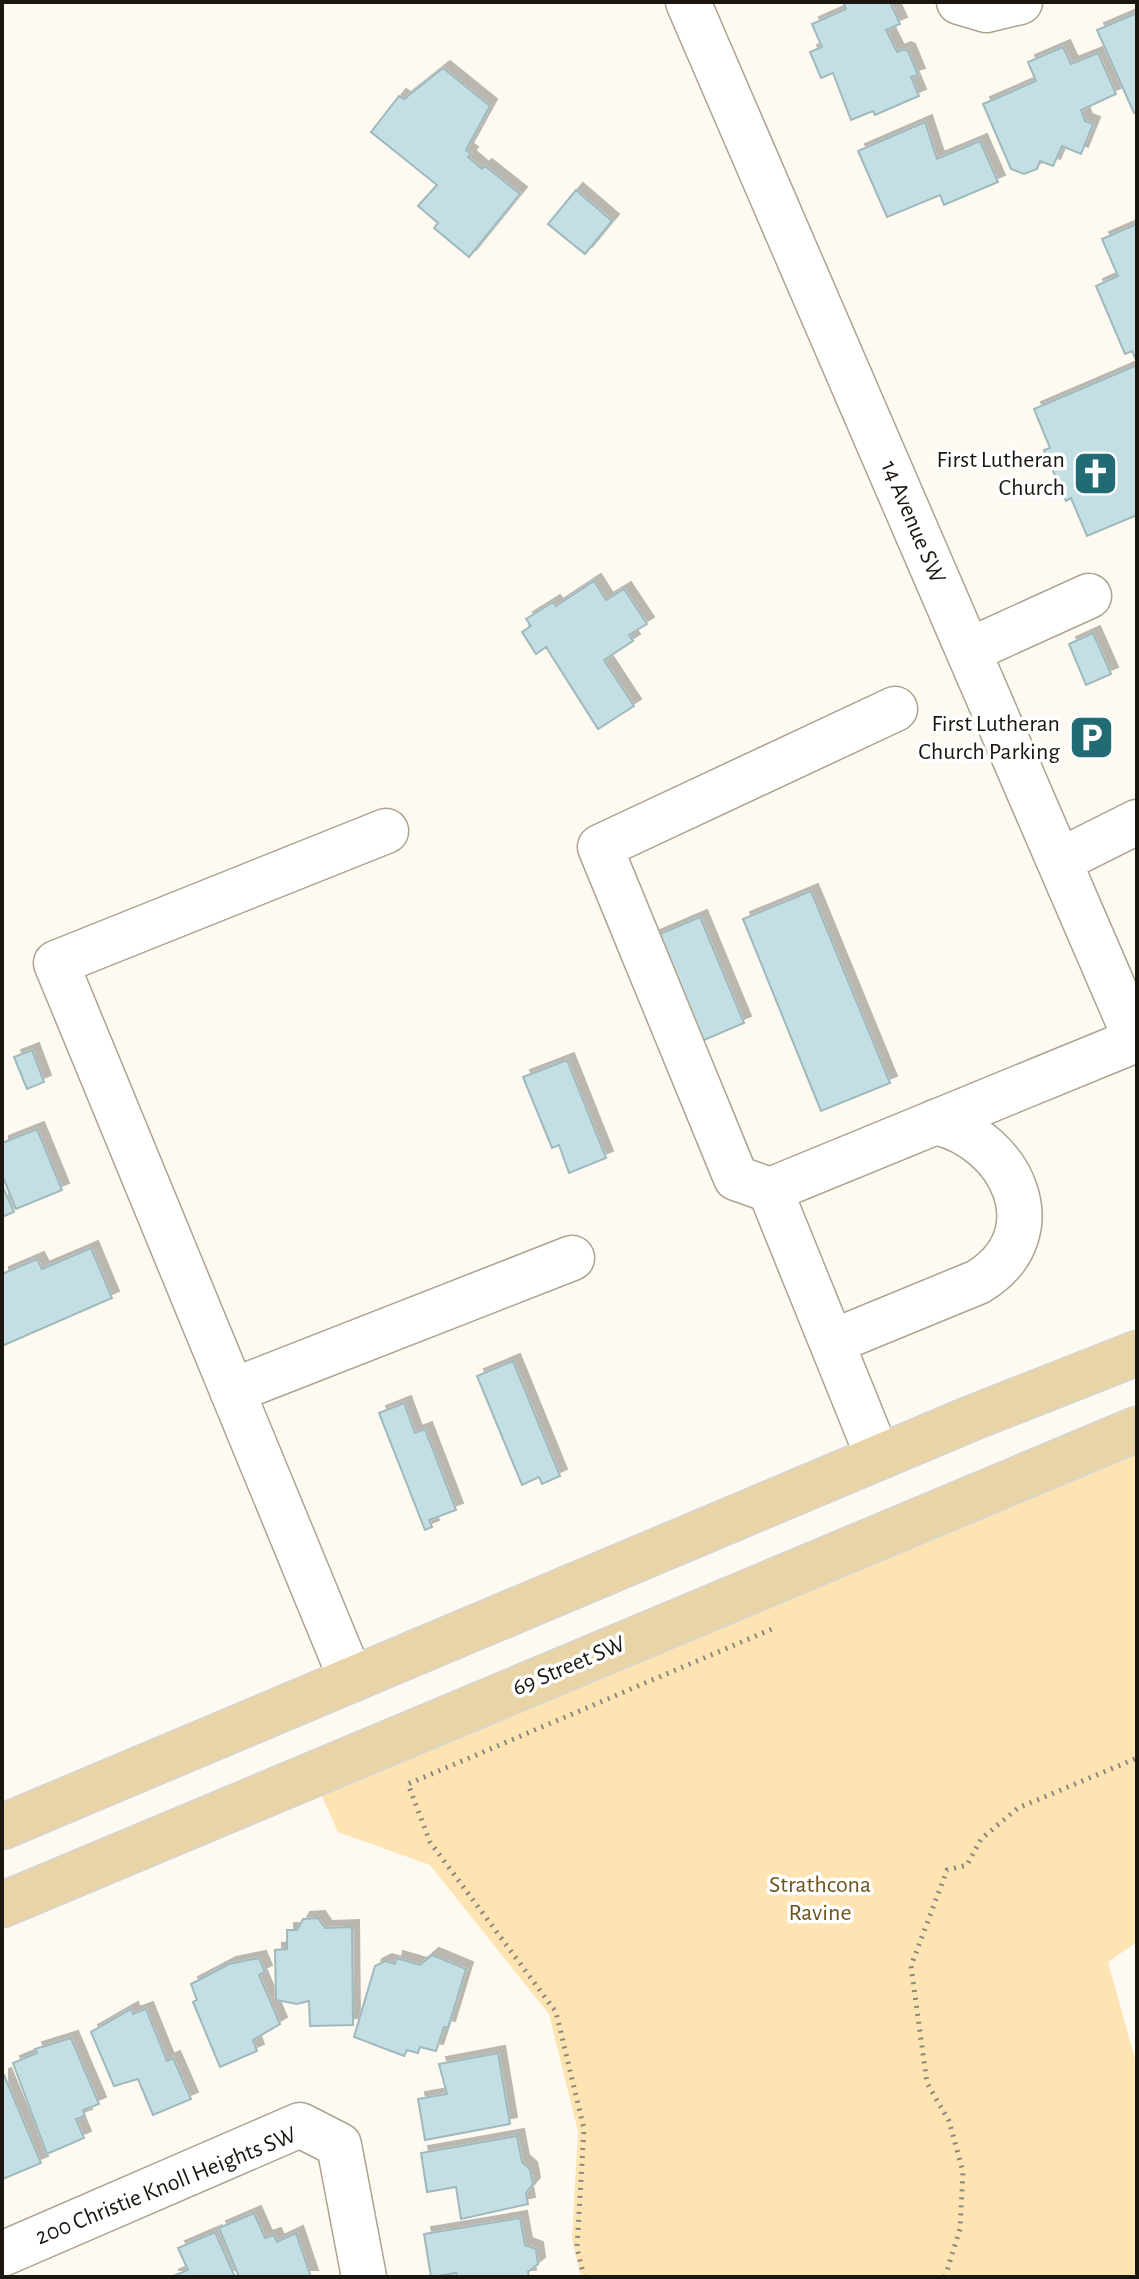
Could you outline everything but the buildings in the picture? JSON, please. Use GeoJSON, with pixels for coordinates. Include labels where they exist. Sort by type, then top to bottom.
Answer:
{"type":"FeatureCollection","features":[{"type":"Feature","properties":{"kind":"main road"},"geometry":{"type":"LineString","coordinates":[[2,1827],[878,1457],[1137,1353]]}},
{"type":"Feature","properties":{"kind":"main road","name":"69 Street SW"},"geometry":{"type":"LineString","coordinates":[[2,1905],[1137,1429]]}},
{"type":"Feature","properties":{"kind":"street","name":"14 Avenue SW"},"geometry":{"type":"LineString","coordinates":[[688,2],[1136,1041]]}},
{"type":"Feature","properties":{"kind":"street"},"geometry":{"type":"LineString","coordinates":[[959,2],[986,10],[1020,2]]}},
{"type":"Feature","properties":{"kind":"street"},"geometry":{"type":"LineString","coordinates":[[968,651],[1089,596]]}},
{"type":"Feature","properties":{"kind":"street"},"geometry":{"type":"LineString","coordinates":[[895,709],[600,847],[736,1178],[770,1190],[1136,1041]]}},
{"type":"Feature","properties":{"kind":"street"},"geometry":{"type":"LineString","coordinates":[[1059,861],[1137,822]]}},
{"type":"Feature","properties":{"kind":"street"},"geometry":{"type":"LineString","coordinates":[[351,1679],[56,963],[386,831]]}},
{"type":"Feature","properties":{"kind":"street"},"geometry":{"type":"LineString","coordinates":[[832,1342],[978,1282],[997,1271],[1009,1255],[1021,1219],[1013,1184],[1003,1166],[976,1137],[935,1122]]}},
{"type":"Feature","properties":{"kind":"street"},"geometry":{"type":"LineString","coordinates":[[770,1190],[878,1457]]}},
{"type":"Feature","properties":{"kind":"street"},"geometry":{"type":"LineString","coordinates":[[232,1391],[572,1258]]}},
{"type":"Feature","properties":{"kind":"street","name":"200 Christie Knoll Heights SW"},"geometry":{"type":"LineString","coordinates":[[2,2254],[300,2125],[339,2145],[364,2277]]}},
{"type":"Feature","properties":{"kind":"path"},"geometry":{"type":"LineString","coordinates":[[945,2277],[960,2229],[963,2172],[949,2121],[927,2083],[918,2024],[911,1966],[929,1913],[947,1870],[967,1865],[981,1839],[1018,1808],[1137,1758]]}},
{"type":"Feature","properties":{"kind":"path"},"geometry":{"type":"LineString","coordinates":[[408,1784],[430,1842],[556,2012],[584,2129],[577,2248],[584,2277]]}},
{"type":"Feature","properties":{"kind":"green space","name":"Strathcona Ravine"},"geometry":{"type":"Polygon","coordinates":[[[1137,1445],[1137,1942],[1108,1962],[1137,2066],[1137,2277],[581,2277],[572,2239],[578,2131],[549,2014],[430,1865],[338,1832],[320,1792],[1137,1445]]]}},
{"type":"Feature","properties":{"kind":"place","name":"First Lutheran Church"},"geometry":{"type":"Point","coordinates":[1096,474]}},
{"type":"Feature","properties":{"kind":"place","name":"First Lutheran Church Parking"},"geometry":{"type":"Point","coordinates":[1091,738]}}]}
